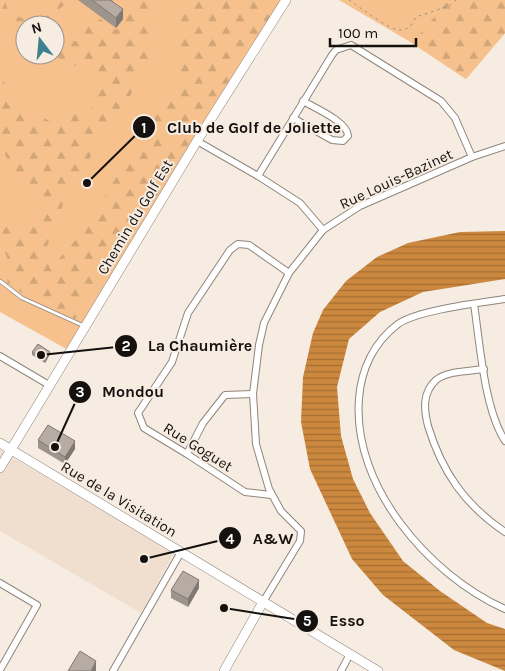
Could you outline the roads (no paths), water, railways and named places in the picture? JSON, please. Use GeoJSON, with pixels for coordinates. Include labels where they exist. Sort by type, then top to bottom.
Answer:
{"type":"FeatureCollection","features":[{"type":"Feature","properties":{"kind":"street","name":"Chemin du Golf Est"},"geometry":{"type":"LineString","coordinates":[[0,468],[197,141],[286,0]]}},
{"type":"Feature","properties":{"kind":"street"},"geometry":{"type":"LineString","coordinates":[[258,176],[336,50],[351,45],[441,101],[455,118],[472,157]]}},
{"type":"Feature","properties":{"kind":"street"},"geometry":{"type":"LineString","coordinates":[[293,118],[332,140],[343,141],[348,136],[348,130],[343,124],[303,101]]}},
{"type":"Feature","properties":{"kind":"street"},"geometry":{"type":"LineString","coordinates":[[197,141],[258,176],[300,204],[323,230]]}},
{"type":"Feature","properties":{"kind":"street","name":"Rue Louis-Bazinet"},"geometry":{"type":"LineString","coordinates":[[263,602],[300,541],[301,530],[281,511],[271,495],[256,444],[253,394],[259,345],[264,323],[289,273],[323,230],[360,206],[472,157],[505,146]]}},
{"type":"Feature","properties":{"kind":"street","name":"Rue Goguet"},"geometry":{"type":"LineString","coordinates":[[271,495],[246,492],[144,428],[138,413],[172,362],[188,313],[230,250],[238,244],[248,245],[289,273]]}},
{"type":"Feature","properties":{"kind":"street"},"geometry":{"type":"LineString","coordinates":[[505,299],[418,315],[400,323],[385,335],[373,352],[362,375],[357,415],[360,437],[367,460],[380,489],[402,525],[416,542],[449,574],[470,589],[505,609]]}},
{"type":"Feature","properties":{"kind":"street"},"geometry":{"type":"LineString","coordinates":[[474,304],[490,402],[497,429],[505,441]]}},
{"type":"Feature","properties":{"kind":"street"},"geometry":{"type":"LineString","coordinates":[[0,356],[49,385]]}},
{"type":"Feature","properties":{"kind":"street"},"geometry":{"type":"LineString","coordinates":[[484,369],[446,375],[437,379],[424,399],[424,412],[435,449],[448,475],[478,511],[505,532]]}},
{"type":"Feature","properties":{"kind":"street"},"geometry":{"type":"LineString","coordinates":[[187,454],[203,423],[225,395],[253,394]]}},
{"type":"Feature","properties":{"kind":"street","name":"Rue de la Visitation"},"geometry":{"type":"LineString","coordinates":[[0,443],[378,671]]}},
{"type":"Feature","properties":{"kind":"street"},"geometry":{"type":"LineString","coordinates":[[113,671],[181,552]]}},
{"type":"Feature","properties":{"kind":"street"},"geometry":{"type":"LineString","coordinates":[[0,583],[37,605],[0,670]]}},
{"type":"Feature","properties":{"kind":"street"},"geometry":{"type":"LineString","coordinates":[[224,671],[263,602]]}},
{"type":"Feature","properties":{"kind":"street"},"geometry":{"type":"LineString","coordinates":[[341,671],[350,654]]}},
{"type":"Feature","properties":{"kind":"lane"},"geometry":{"type":"LineString","coordinates":[[0,281],[22,298],[84,327]]}},
{"type":"Feature","properties":{"kind":"place","name":"Club de Golf de Joliette"},"geometry":{"type":"Point","coordinates":[87,183]}},
{"type":"Feature","properties":{"kind":"place","name":"La Chaumière"},"geometry":{"type":"Point","coordinates":[41,355]}},
{"type":"Feature","properties":{"kind":"place","name":"Mondou"},"geometry":{"type":"Point","coordinates":[55,447]}},
{"type":"Feature","properties":{"kind":"place","name":"A&W"},"geometry":{"type":"Point","coordinates":[144,559]}},
{"type":"Feature","properties":{"kind":"place","name":"Esso"},"geometry":{"type":"Point","coordinates":[224,608]}}]}
